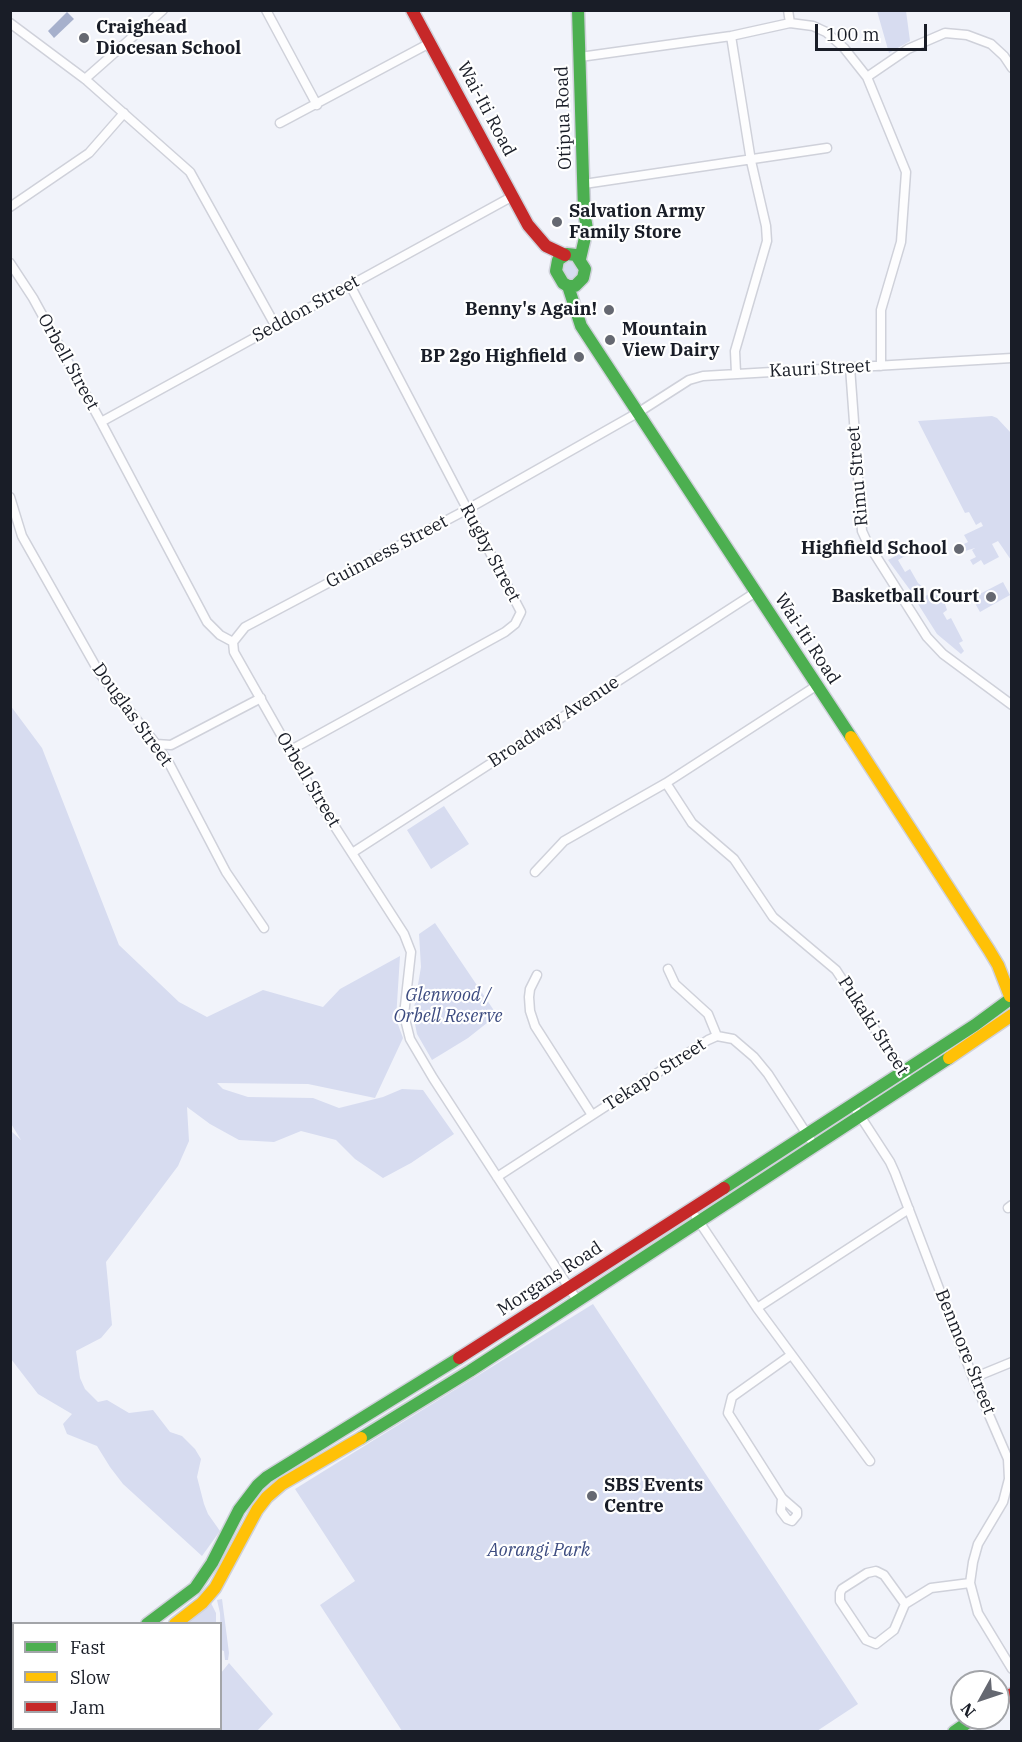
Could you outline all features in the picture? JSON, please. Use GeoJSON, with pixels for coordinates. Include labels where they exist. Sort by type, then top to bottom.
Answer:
{"type":"FeatureCollection","features":[{"type":"Feature","properties":{"kind":"street"},"geometry":{"type":"LineString","coordinates":[[266,10],[316,105]]}},
{"type":"Feature","properties":{"kind":"street","name":"Wai-Iti Road"},"geometry":{"type":"LineString","coordinates":[[412,10],[528,225],[546,246],[566,254]]}},
{"type":"Feature","properties":{"kind":"street","name":"Otipua Road"},"geometry":{"type":"LineString","coordinates":[[578,10],[586,234],[580,259]]}},
{"type":"Feature","properties":{"kind":"street"},"geometry":{"type":"LineString","coordinates":[[788,10],[790,23]]}},
{"type":"Feature","properties":{"kind":"street"},"geometry":{"type":"LineString","coordinates":[[85,79],[160,11]]}},
{"type":"Feature","properties":{"kind":"street"},"geometry":{"type":"LineString","coordinates":[[10,23],[85,79],[194,177],[275,325]]}},
{"type":"Feature","properties":{"kind":"street"},"geometry":{"type":"LineString","coordinates":[[580,57],[731,36],[790,23],[813,26],[826,32],[844,48],[867,77],[906,172],[901,242],[881,310],[881,366]]}},
{"type":"Feature","properties":{"kind":"street"},"geometry":{"type":"LineString","coordinates":[[867,77],[908,49],[945,33],[968,35],[991,44],[1004,56],[1011,68]]}},
{"type":"Feature","properties":{"kind":"street"},"geometry":{"type":"LineString","coordinates":[[731,36],[751,161],[766,226],[767,241],[735,351],[736,374]]}},
{"type":"Feature","properties":{"kind":"street"},"geometry":{"type":"LineString","coordinates":[[280,123],[430,43]]}},
{"type":"Feature","properties":{"kind":"street"},"geometry":{"type":"LineString","coordinates":[[10,207],[89,153],[124,113]]}},
{"type":"Feature","properties":{"kind":"street"},"geometry":{"type":"LineString","coordinates":[[584,184],[827,148]]}},
{"type":"Feature","properties":{"kind":"street","name":"Seddon Street"},"geometry":{"type":"LineString","coordinates":[[101,422],[513,196]]}},
{"type":"Feature","properties":{"kind":"street"},"geometry":{"type":"LineString","coordinates":[[566,254],[576,255],[580,259],[585,274],[574,284],[560,280],[556,266],[558,260],[576,244],[585,224]]}},
{"type":"Feature","properties":{"kind":"street","name":"Wai-Iti Road"},"geometry":{"type":"LineString","coordinates":[[528,225],[535,241],[556,266]]}},
{"type":"Feature","properties":{"kind":"street","name":"Orbell Street"},"geometry":{"type":"LineString","coordinates":[[10,263],[33,298],[207,622],[220,635],[233,642],[234,652],[289,751],[409,943],[411,964],[404,1015],[410,1039],[577,1300]]}},
{"type":"Feature","properties":{"kind":"street","name":"Wai-Iti Road"},"geometry":{"type":"LineString","coordinates":[[574,284],[571,291],[581,326],[998,965],[1011,979]]}},
{"type":"Feature","properties":{"kind":"street","name":"Rugby Street"},"geometry":{"type":"LineString","coordinates":[[289,751],[515,624],[520,612],[350,285]]}},
{"type":"Feature","properties":{"kind":"street","name":"Kauri Street"},"geometry":{"type":"LineString","coordinates":[[639,412],[688,381],[702,376],[1011,358]]}},
{"type":"Feature","properties":{"kind":"street","name":"Rimu Street"},"geometry":{"type":"LineString","coordinates":[[850,368],[862,531],[867,542],[927,637],[943,654],[1011,705]]}},
{"type":"Feature","properties":{"kind":"street","name":"Guinness Street"},"geometry":{"type":"LineString","coordinates":[[233,642],[245,627],[466,510],[639,412]]}},
{"type":"Feature","properties":{"kind":"street","name":"Douglas Street"},"geometry":{"type":"LineString","coordinates":[[10,497],[22,536],[100,674],[170,765],[226,872],[264,928]]}},
{"type":"Feature","properties":{"kind":"street","name":"Broadway Avenue"},"geometry":{"type":"LineString","coordinates":[[352,853],[756,592]]}},
{"type":"Feature","properties":{"kind":"street"},"geometry":{"type":"LineString","coordinates":[[535,872],[564,841],[666,783],[816,686]]}},
{"type":"Feature","properties":{"kind":"street"},"geometry":{"type":"LineString","coordinates":[[156,744],[171,745],[261,698]]}},
{"type":"Feature","properties":{"kind":"street","name":"Pukaki Street"},"geometry":{"type":"LineString","coordinates":[[666,783],[692,823],[734,859],[773,917],[836,970],[911,1084]]}},
{"type":"Feature","properties":{"kind":"street","name":"Wai-Iti Road"},"geometry":{"type":"LineString","coordinates":[[998,965],[1010,998]]}},
{"type":"Feature","properties":{"kind":"street"},"geometry":{"type":"LineString","coordinates":[[668,969],[675,984],[708,1014],[717,1036]]}},
{"type":"Feature","properties":{"kind":"street"},"geometry":{"type":"LineString","coordinates":[[537,975],[529,997],[530,1011],[535,1026],[592,1115]]}},
{"type":"Feature","properties":{"kind":"street","name":"Morgans Road"},"geometry":{"type":"LineString","coordinates":[[176,1622],[202,1603],[215,1588],[256,1510],[273,1490],[470,1371],[814,1145],[902,1071],[975,1026],[1010,998]]}},
{"type":"Feature","properties":{"kind":"street","name":"Morgans Road"},"geometry":{"type":"LineString","coordinates":[[148,1622],[195,1588],[212,1563],[239,1510],[267,1477],[461,1357],[807,1134],[911,1084],[1011,1015]]}},
{"type":"Feature","properties":{"kind":"street","name":"Tekapo Street"},"geometry":{"type":"LineString","coordinates":[[498,1177],[717,1036],[734,1040],[754,1057],[768,1074],[814,1145]]}},
{"type":"Feature","properties":{"kind":"street","name":"Benmore Street"},"geometry":{"type":"LineString","coordinates":[[856,1111],[890,1162],[1008,1459],[1009,1479],[1003,1503],[978,1544],[972,1562],[970,1584],[978,1613],[1011,1669]]}},
{"type":"Feature","properties":{"kind":"street"},"geometry":{"type":"LineString","coordinates":[[691,1209],[757,1308],[870,1461]]}},
{"type":"Feature","properties":{"kind":"street"},"geometry":{"type":"LineString","coordinates":[[757,1308],[909,1209]]}},
{"type":"Feature","properties":{"kind":"street"},"geometry":{"type":"LineString","coordinates":[[782,1498],[728,1413],[732,1397],[791,1355]]}},
{"type":"Feature","properties":{"kind":"street"},"geometry":{"type":"LineString","coordinates":[[461,1357],[470,1371]]}},
{"type":"Feature","properties":{"kind":"street"},"geometry":{"type":"LineString","coordinates":[[974,1378],[1011,1362]]}},
{"type":"Feature","properties":{"kind":"street"},"geometry":{"type":"LineString","coordinates":[[905,1604],[884,1575],[876,1571],[867,1573],[842,1588],[840,1593],[840,1601],[866,1640],[876,1644],[894,1630],[905,1604],[931,1588],[970,1584]]}},
{"type":"Feature","properties":{"kind":"green space"},"geometry":{"type":"Polygon","coordinates":[[[877,11],[906,11],[910,41],[889,53],[877,11]]]}},
{"type":"Feature","properties":{"kind":"green space"},"geometry":{"type":"Polygon","coordinates":[[[571,259],[577,264],[580,272],[577,280],[569,281],[563,275],[562,268],[566,260],[571,259]]]}},
{"type":"Feature","properties":{"kind":"green space"},"geometry":{"type":"Polygon","coordinates":[[[992,416],[997,418],[1011,433],[1011,560],[998,541],[992,544],[999,557],[984,565],[981,560],[973,565],[970,560],[976,557],[972,550],[975,548],[965,551],[962,545],[968,542],[964,535],[983,526],[981,522],[976,525],[969,512],[965,513],[918,421],[992,416]]]}},
{"type":"Feature","properties":{"kind":"green space"},"geometry":{"type":"Polygon","coordinates":[[[918,544],[917,549],[898,560],[905,572],[910,569],[918,583],[924,588],[913,594],[888,560],[918,544]]]}},
{"type":"Feature","properties":{"kind":"green space","name":"Basketball Court"},"geometry":{"type":"Polygon","coordinates":[[[1003,582],[1010,595],[980,612],[972,598],[1003,582]]]}},
{"type":"Feature","properties":{"kind":"green space"},"geometry":{"type":"Polygon","coordinates":[[[936,591],[947,610],[943,613],[947,620],[951,618],[963,641],[959,643],[964,651],[961,654],[937,634],[918,604],[921,598],[936,591]]]}},
{"type":"Feature","properties":{"kind":"green space"},"geometry":{"type":"Polygon","coordinates":[[[10,705],[42,748],[119,945],[179,1002],[207,1017],[263,990],[323,1007],[340,989],[400,956],[396,1019],[403,1038],[375,1098],[308,1084],[217,1083],[223,1089],[248,1097],[313,1098],[339,1108],[383,1097],[402,1089],[423,1090],[454,1134],[411,1163],[383,1178],[355,1159],[336,1140],[301,1131],[274,1142],[239,1140],[210,1124],[187,1107],[189,1141],[178,1166],[106,1262],[112,1325],[101,1338],[76,1351],[80,1378],[85,1389],[98,1402],[107,1400],[129,1413],[153,1410],[170,1432],[182,1436],[195,1449],[201,1459],[197,1477],[204,1504],[220,1531],[202,1556],[123,1484],[97,1446],[67,1434],[63,1424],[72,1414],[38,1394],[11,1359],[11,1131],[21,1140],[10,1122],[10,705]]]}},
{"type":"Feature","properties":{"kind":"green space"},"geometry":{"type":"Polygon","coordinates":[[[444,806],[469,844],[431,869],[407,830],[444,806]]]}},
{"type":"Feature","properties":{"kind":"green space","name":"Glenwood / Orbell Reserve"},"geometry":{"type":"Polygon","coordinates":[[[435,923],[497,1015],[468,1038],[432,1060],[417,1034],[413,1014],[421,967],[419,934],[435,923]]]}},
{"type":"Feature","properties":{"kind":"green space","name":"Aorangi Park"},"geometry":{"type":"Polygon","coordinates":[[[593,1304],[858,1704],[817,1731],[402,1731],[320,1605],[355,1581],[295,1489],[593,1304]]]}},
{"type":"Feature","properties":{"kind":"green space"},"geometry":{"type":"Polygon","coordinates":[[[222,1599],[228,1660],[225,1660],[222,1650],[222,1622],[217,1600],[222,1599]]]}},
{"type":"Feature","properties":{"kind":"green space"},"geometry":{"type":"Polygon","coordinates":[[[211,1603],[216,1613],[216,1622],[188,1622],[211,1603]]]}},
{"type":"Feature","properties":{"kind":"green space"},"geometry":{"type":"Polygon","coordinates":[[[229,1663],[273,1714],[257,1731],[206,1731],[222,1730],[222,1672],[229,1663]]]}},
{"type":"Feature","properties":{"kind":"shaded area"},"geometry":{"type":"Polygon","coordinates":[[[67,12],[74,19],[54,38],[48,31],[67,12]]]}},
{"type":"Feature","properties":{"kind":"traffic: fast"},"geometry":{"type":"LineString","coordinates":[[578,10],[584,211],[587,229],[580,259]]}},
{"type":"Feature","properties":{"kind":"traffic: fast"},"geometry":{"type":"LineString","coordinates":[[567,254],[576,255],[585,269],[583,278],[575,286],[563,283],[556,271],[558,260],[567,254]]}},
{"type":"Feature","properties":{"kind":"traffic: fast"},"geometry":{"type":"LineString","coordinates":[[568,286],[581,326],[851,737]]}},
{"type":"Feature","properties":{"kind":"traffic: fast"},"geometry":{"type":"LineString","coordinates":[[724,1188],[975,1025],[1009,1000]]}},
{"type":"Feature","properties":{"kind":"traffic: fast"},"geometry":{"type":"LineString","coordinates":[[361,1438],[470,1371],[949,1058]]}},
{"type":"Feature","properties":{"kind":"traffic: fast"},"geometry":{"type":"LineString","coordinates":[[150,1622],[195,1588],[212,1563],[239,1510],[267,1477],[459,1358]]}},
{"type":"Feature","properties":{"kind":"traffic: slow"},"geometry":{"type":"LineString","coordinates":[[851,737],[989,950],[998,965],[1010,996]]}},
{"type":"Feature","properties":{"kind":"traffic: slow"},"geometry":{"type":"LineString","coordinates":[[949,1058],[1012,1015]]}},
{"type":"Feature","properties":{"kind":"traffic: slow"},"geometry":{"type":"LineString","coordinates":[[178,1622],[202,1603],[215,1588],[257,1510],[267,1497],[282,1484],[361,1438]]}},
{"type":"Feature","properties":{"kind":"traffic: jam"},"geometry":{"type":"LineString","coordinates":[[412,10],[528,225],[546,246],[565,255]]}},
{"type":"Feature","properties":{"kind":"traffic: jam"},"geometry":{"type":"LineString","coordinates":[[459,1358],[724,1188]]}},
{"type":"Feature","properties":{"kind":"place","name":"Craighead Diocesan School"},"geometry":{"type":"Point","coordinates":[84,38]}},
{"type":"Feature","properties":{"kind":"place","name":"Salvation Army Family Store"},"geometry":{"type":"Point","coordinates":[557,222]}},
{"type":"Feature","properties":{"kind":"place","name":"Benny's Again!"},"geometry":{"type":"Point","coordinates":[609,310]}},
{"type":"Feature","properties":{"kind":"place","name":"Mountain View Dairy"},"geometry":{"type":"Point","coordinates":[610,340]}},
{"type":"Feature","properties":{"kind":"place","name":"BP 2go Highfield"},"geometry":{"type":"Point","coordinates":[579,357]}},
{"type":"Feature","properties":{"kind":"place","name":"Highfield School"},"geometry":{"type":"Point","coordinates":[959,549]}},
{"type":"Feature","properties":{"kind":"place","name":"Basketball Court"},"geometry":{"type":"Point","coordinates":[991,597]}},
{"type":"Feature","properties":{"kind":"place","name":"SBS Events Centre"},"geometry":{"type":"Point","coordinates":[592,1496]}}]}
